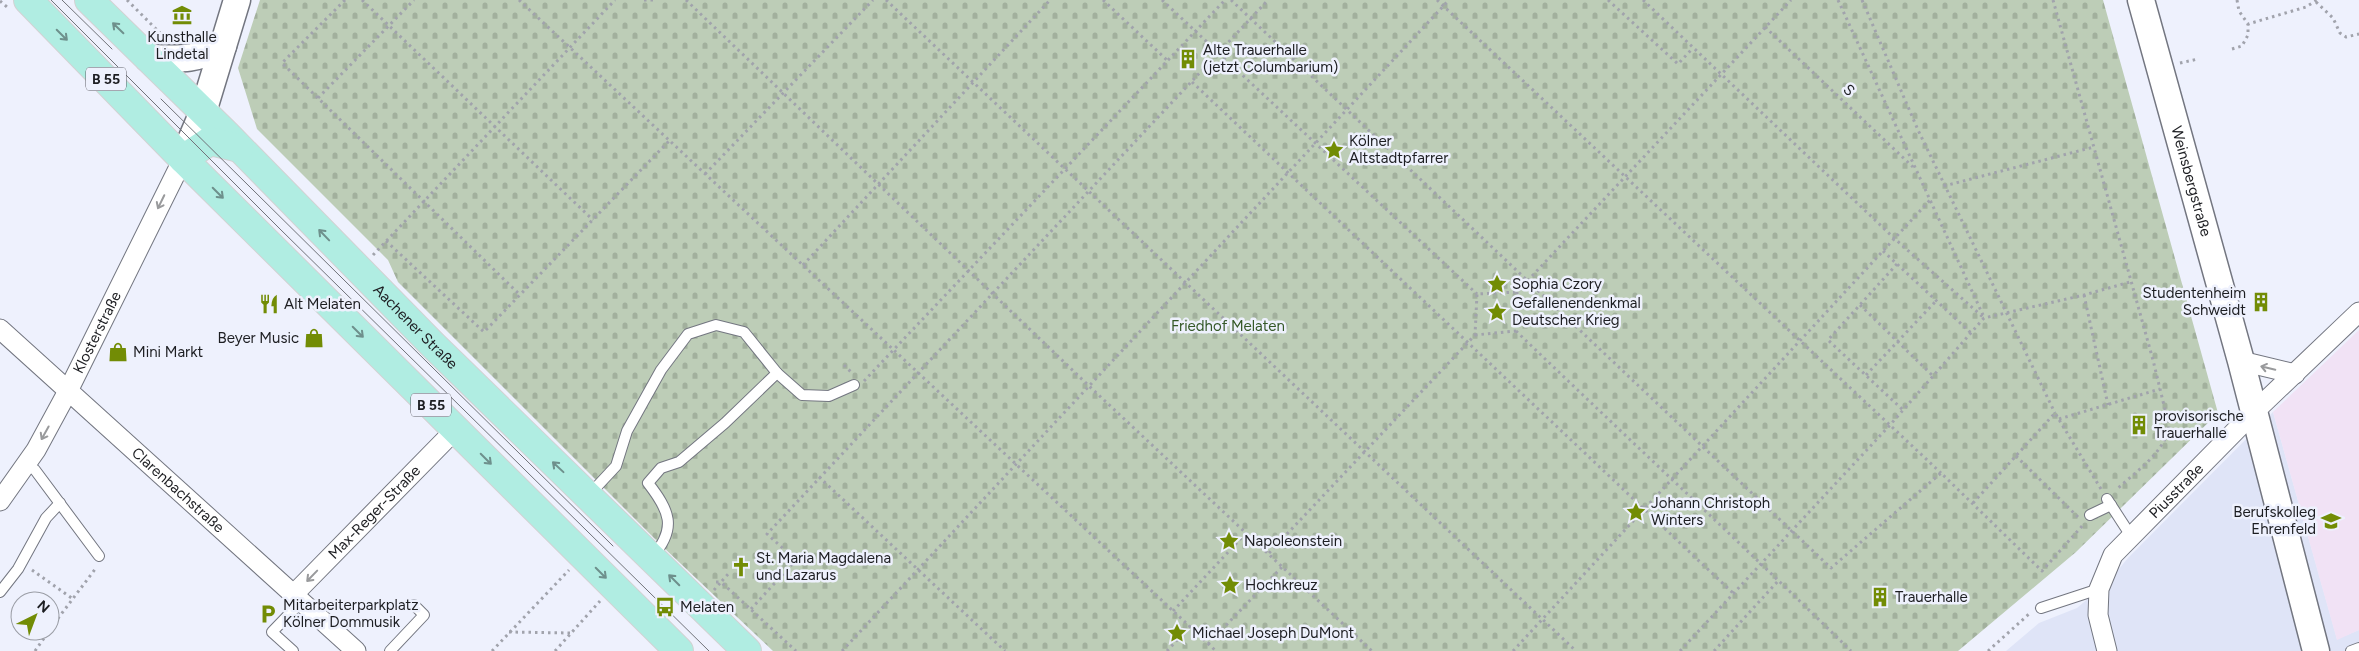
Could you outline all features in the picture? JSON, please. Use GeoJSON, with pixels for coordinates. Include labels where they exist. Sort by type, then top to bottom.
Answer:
{"type":"FeatureCollection","features":[{"type":"Feature","properties":{"kind":"main road","name":"B 55"},"geometry":{"type":"LineString","coordinates":[[28,0],[183,158],[679,651]]}},
{"type":"Feature","properties":{"kind":"main road","name":"Aachener Straße"},"geometry":{"type":"LineString","coordinates":[[89,0],[434,345],[747,651]]}},
{"type":"Feature","properties":{"kind":"main road"},"geometry":{"type":"LineString","coordinates":[[183,158],[210,141],[239,148]]}},
{"type":"Feature","properties":{"kind":"street"},"geometry":{"type":"LineString","coordinates":[[183,158],[203,112],[237,0]]}},
{"type":"Feature","properties":{"kind":"street","name":"Weinsbergstraße"},"geometry":{"type":"LineString","coordinates":[[2141,0],[2241,361],[2316,651]]}},
{"type":"Feature","properties":{"kind":"street"},"geometry":{"type":"LineString","coordinates":[[148,58],[187,60],[205,55],[223,46]]}},
{"type":"Feature","properties":{"kind":"street","name":"Klosterstraße"},"geometry":{"type":"LineString","coordinates":[[0,501],[26,464],[68,391],[183,158]]}},
{"type":"Feature","properties":{"kind":"street","name":"Piusstraße"},"geometry":{"type":"LineString","coordinates":[[2107,651],[2098,615],[2099,589],[2110,559],[2254,412],[2359,312]]}},
{"type":"Feature","properties":{"kind":"street","name":"Clarenbachstraße"},"geometry":{"type":"LineString","coordinates":[[0,329],[356,651]]}},
{"type":"Feature","properties":{"kind":"street"},"geometry":{"type":"LineString","coordinates":[[2241,361],[2295,374]]}},
{"type":"Feature","properties":{"kind":"street","name":"Max-Reger-Straße"},"geometry":{"type":"LineString","coordinates":[[297,599],[456,428]]}},
{"type":"Feature","properties":{"kind":"lane"},"geometry":{"type":"LineString","coordinates":[[588,496],[616,466],[627,431],[661,370],[688,334],[716,325],[744,332],[777,373],[802,395],[829,396],[854,385]]}},
{"type":"Feature","properties":{"kind":"lane"},"geometry":{"type":"LineString","coordinates":[[651,558],[662,546],[669,532],[664,504],[648,482],[661,468],[679,462],[725,423],[777,373]]}},
{"type":"Feature","properties":{"kind":"lane"},"geometry":{"type":"LineString","coordinates":[[26,464],[35,470],[99,556]]}},
{"type":"Feature","properties":{"kind":"lane"},"geometry":{"type":"LineString","coordinates":[[2090,515],[2109,502],[2131,536]]}},
{"type":"Feature","properties":{"kind":"lane"},"geometry":{"type":"LineString","coordinates":[[0,592],[21,563],[46,518],[60,504]]}},
{"type":"Feature","properties":{"kind":"lane"},"geometry":{"type":"LineString","coordinates":[[2041,608],[2099,589]]}},
{"type":"Feature","properties":{"kind":"lane"},"geometry":{"type":"LineString","coordinates":[[293,651],[272,632],[297,599]]}},
{"type":"Feature","properties":{"kind":"lane"},"geometry":{"type":"LineString","coordinates":[[390,651],[424,615],[414,605]]}},
{"type":"Feature","properties":{"kind":"lane"},"geometry":{"type":"LineString","coordinates":[[2351,651],[2359,648]]}},
{"type":"Feature","properties":{"kind":"path"},"geometry":{"type":"LineString","coordinates":[[346,0],[282,63],[426,201],[520,295]]}},
{"type":"Feature","properties":{"kind":"path"},"geometry":{"type":"LineString","coordinates":[[362,0],[592,220]]}},
{"type":"Feature","properties":{"kind":"path"},"geometry":{"type":"LineString","coordinates":[[318,98],[414,0]]}},
{"type":"Feature","properties":{"kind":"path"},"geometry":{"type":"LineString","coordinates":[[519,0],[1216,651]]}},
{"type":"Feature","properties":{"kind":"path"},"geometry":{"type":"LineString","coordinates":[[371,257],[615,0]]}},
{"type":"Feature","properties":{"kind":"path"},"geometry":{"type":"LineString","coordinates":[[644,0],[653,0]]}},
{"type":"Feature","properties":{"kind":"path"},"geometry":{"type":"LineString","coordinates":[[686,0],[1089,386],[1372,651]]}},
{"type":"Feature","properties":{"kind":"path"},"geometry":{"type":"LineString","coordinates":[[705,174],[873,0]]}},
{"type":"Feature","properties":{"kind":"path"},"geometry":{"type":"LineString","coordinates":[[886,0],[1576,651]]}},
{"type":"Feature","properties":{"kind":"path"},"geometry":{"type":"LineString","coordinates":[[803,265],[1050,0]]}},
{"type":"Feature","properties":{"kind":"path"},"geometry":{"type":"LineString","coordinates":[[1103,0],[1168,60]]}},
{"type":"Feature","properties":{"kind":"path"},"geometry":{"type":"LineString","coordinates":[[1162,0],[1477,294],[1517,292]]}},
{"type":"Feature","properties":{"kind":"path"},"geometry":{"type":"LineString","coordinates":[[854,385],[862,383],[894,350],[1225,0]]}},
{"type":"Feature","properties":{"kind":"path"},"geometry":{"type":"LineString","coordinates":[[1231,0],[1792,529],[1830,568],[1941,472]]}},
{"type":"Feature","properties":{"kind":"path"},"geometry":{"type":"LineString","coordinates":[[751,609],[796,560],[767,534],[1268,0]]}},
{"type":"Feature","properties":{"kind":"path"},"geometry":{"type":"LineString","coordinates":[[1437,0],[1941,472],[2042,571],[2084,524],[2016,456]]}},
{"type":"Feature","properties":{"kind":"path"},"geometry":{"type":"LineString","coordinates":[[842,651],[1450,0]]}},
{"type":"Feature","properties":{"kind":"path"},"geometry":{"type":"LineString","coordinates":[[1608,0],[1678,64],[1693,48]]}},
{"type":"Feature","properties":{"kind":"path"},"geometry":{"type":"LineString","coordinates":[[1643,0],[1895,239],[1984,318]]}},
{"type":"Feature","properties":{"kind":"path"},"geometry":{"type":"LineString","coordinates":[[1791,0],[1517,292],[1516,331],[1671,480],[1761,562],[1851,651]]}},
{"type":"Feature","properties":{"kind":"path"},"geometry":{"type":"LineString","coordinates":[[1838,0],[1984,318]]}},
{"type":"Feature","properties":{"kind":"path"},"geometry":{"type":"LineString","coordinates":[[1862,0],[1918,130],[2006,314],[2055,413],[2109,502],[2161,448],[2168,436],[2169,426],[2053,0]]}},
{"type":"Feature","properties":{"kind":"path"},"geometry":{"type":"LineString","coordinates":[[2232,50],[2242,46],[2248,35],[2248,24],[2239,11],[2237,0]]}},
{"type":"Feature","properties":{"kind":"path"},"geometry":{"type":"LineString","coordinates":[[2248,24],[2317,1],[2333,18],[2340,33],[2346,37],[2359,34]]}},
{"type":"Feature","properties":{"kind":"path","name":"S"},"geometry":{"type":"LineString","coordinates":[[1765,27],[1917,170]]}},
{"type":"Feature","properties":{"kind":"path"},"geometry":{"type":"LineString","coordinates":[[1192,82],[1732,593]]}},
{"type":"Feature","properties":{"kind":"path"},"geometry":{"type":"LineString","coordinates":[[386,241],[484,332],[669,141]]}},
{"type":"Feature","properties":{"kind":"path"},"geometry":{"type":"LineString","coordinates":[[1944,186],[2094,147]]}},
{"type":"Feature","properties":{"kind":"path"},"geometry":{"type":"LineString","coordinates":[[1513,651],[1931,199]]}},
{"type":"Feature","properties":{"kind":"path"},"geometry":{"type":"LineString","coordinates":[[1883,251],[1971,334]]}},
{"type":"Feature","properties":{"kind":"path"},"geometry":{"type":"LineString","coordinates":[[1897,264],[1828,340],[1903,410]]}},
{"type":"Feature","properties":{"kind":"path"},"geometry":{"type":"LineString","coordinates":[[1680,651],[1890,425],[1984,318],[2084,296],[2131,282]]}},
{"type":"Feature","properties":{"kind":"path"},"geometry":{"type":"LineString","coordinates":[[1268,554],[1469,343],[1475,335],[1477,294]]}},
{"type":"Feature","properties":{"kind":"path"},"geometry":{"type":"LineString","coordinates":[[2084,296],[2108,405]]}},
{"type":"Feature","properties":{"kind":"path"},"geometry":{"type":"LineString","coordinates":[[1866,375],[1936,301]]}},
{"type":"Feature","properties":{"kind":"path"},"geometry":{"type":"LineString","coordinates":[[1860,305],[1933,376]]}},
{"type":"Feature","properties":{"kind":"path"},"geometry":{"type":"LineString","coordinates":[[1475,335],[1516,331]]}},
{"type":"Feature","properties":{"kind":"path"},"geometry":{"type":"LineString","coordinates":[[2059,419],[2160,389]]}},
{"type":"Feature","properties":{"kind":"path"},"geometry":{"type":"LineString","coordinates":[[1973,503],[2055,413]]}},
{"type":"Feature","properties":{"kind":"path"},"geometry":{"type":"LineString","coordinates":[[819,477],[1005,651]]}},
{"type":"Feature","properties":{"kind":"path"},"geometry":{"type":"LineString","coordinates":[[1173,611],[1246,533]]}},
{"type":"Feature","properties":{"kind":"path"},"geometry":{"type":"LineString","coordinates":[[492,651],[584,555]]}},
{"type":"Feature","properties":{"kind":"path"},"geometry":{"type":"LineString","coordinates":[[60,616],[97,567],[99,556]]}},
{"type":"Feature","properties":{"kind":"path"},"geometry":{"type":"LineString","coordinates":[[21,563],[73,599]]}},
{"type":"Feature","properties":{"kind":"path"},"geometry":{"type":"LineString","coordinates":[[1208,644],[1282,567]]}},
{"type":"Feature","properties":{"kind":"path"},"geometry":{"type":"LineString","coordinates":[[700,606],[729,574]]}},
{"type":"Feature","properties":{"kind":"path"},"geometry":{"type":"LineString","coordinates":[[1714,651],[1779,580]]}},
{"type":"Feature","properties":{"kind":"path"},"geometry":{"type":"LineString","coordinates":[[716,582],[721,582],[796,651]]}},
{"type":"Feature","properties":{"kind":"path"},"geometry":{"type":"LineString","coordinates":[[555,651],[615,586]]}},
{"type":"Feature","properties":{"kind":"path"},"geometry":{"type":"LineString","coordinates":[[1988,651],[2028,614],[2041,608]]}},
{"type":"Feature","properties":{"kind":"path"},"geometry":{"type":"LineString","coordinates":[[1167,651],[1190,626]]}},
{"type":"Feature","properties":{"kind":"path"},"geometry":{"type":"LineString","coordinates":[[509,632],[571,633]]}},
{"type":"Feature","properties":{"kind":"shaded area","name":"Berufskolleg Ehrenfeld"},"geometry":{"type":"Polygon","coordinates":[[[2359,330],[2359,630],[2337,640],[2273,412],[2359,330]]]}},
{"type":"Feature","properties":{"kind":"shaded area"},"geometry":{"type":"Polygon","coordinates":[[[2273,412],[2337,639],[2359,630],[2359,651],[2006,651],[2039,623],[2077,608],[2109,581],[2128,558],[2273,412]]]}},
{"type":"Feature","properties":{"kind":"green space","name":"Friedhof Melaten"},"geometry":{"type":"Polygon","coordinates":[[[260,0],[2103,0],[2218,413],[2076,552],[1958,651],[773,651],[662,546],[398,282],[388,260],[257,129],[238,68],[260,0]]]}},
{"type":"Feature","properties":{"kind":"tram line"},"geometry":{"type":"LineString","coordinates":[[51,0],[280,229],[709,651]]}},
{"type":"Feature","properties":{"kind":"tram line"},"geometry":{"type":"LineString","coordinates":[[62,0],[112,49]]}},
{"type":"Feature","properties":{"kind":"tram line"},"geometry":{"type":"LineString","coordinates":[[161,99],[613,546]]}},
{"type":"Feature","properties":{"kind":"place","name":"Kunsthalle Lindetal"},"geometry":{"type":"Point","coordinates":[182,15]}},
{"type":"Feature","properties":{"kind":"place","name":"Alte Trauerhalle (jetzt Columbarium)"},"geometry":{"type":"Point","coordinates":[1188,59]}},
{"type":"Feature","properties":{"kind":"place","name":"Kölner Altstadtpfarrer"},"geometry":{"type":"Point","coordinates":[1334,150]}},
{"type":"Feature","properties":{"kind":"place","name":"Sophia Czory"},"geometry":{"type":"Point","coordinates":[1497,284]}},
{"type":"Feature","properties":{"kind":"place","name":"Studentenheim Schweidt"},"geometry":{"type":"Point","coordinates":[2261,302]}},
{"type":"Feature","properties":{"kind":"place","name":"Alt Melaten"},"geometry":{"type":"Point","coordinates":[269,304]}},
{"type":"Feature","properties":{"kind":"place","name":"Gefallenendenkmal Deutscher Krieg"},"geometry":{"type":"Point","coordinates":[1497,312]}},
{"type":"Feature","properties":{"kind":"place","name":"Beyer Music"},"geometry":{"type":"Point","coordinates":[314,338]}},
{"type":"Feature","properties":{"kind":"place","name":"Mini Markt"},"geometry":{"type":"Point","coordinates":[118,352]}},
{"type":"Feature","properties":{"kind":"place","name":"provisorische Trauerhalle"},"geometry":{"type":"Point","coordinates":[2139,425]}},
{"type":"Feature","properties":{"kind":"place","name":"Johann Christoph Winters"},"geometry":{"type":"Point","coordinates":[1636,512]}},
{"type":"Feature","properties":{"kind":"place","name":"Berufskolleg Ehrenfeld"},"geometry":{"type":"Point","coordinates":[2331,521]}},
{"type":"Feature","properties":{"kind":"place","name":"Napoleonstein"},"geometry":{"type":"Point","coordinates":[1229,541]}},
{"type":"Feature","properties":{"kind":"place","name":"St. Maria Magdalena und Lazarus"},"geometry":{"type":"Point","coordinates":[741,567]}},
{"type":"Feature","properties":{"kind":"place","name":"Hochkreuz"},"geometry":{"type":"Point","coordinates":[1230,585]}},
{"type":"Feature","properties":{"kind":"place","name":"Trauerhalle"},"geometry":{"type":"Point","coordinates":[1880,597]}},
{"type":"Feature","properties":{"kind":"place","name":"Melaten"},"geometry":{"type":"Point","coordinates":[665,607]}},
{"type":"Feature","properties":{"kind":"place","name":"Mitarbeiterparkplatz Kölner Dommusik"},"geometry":{"type":"Point","coordinates":[268,614]}},
{"type":"Feature","properties":{"kind":"place","name":"Michael Joseph DuMont"},"geometry":{"type":"Point","coordinates":[1177,633]}}]}
